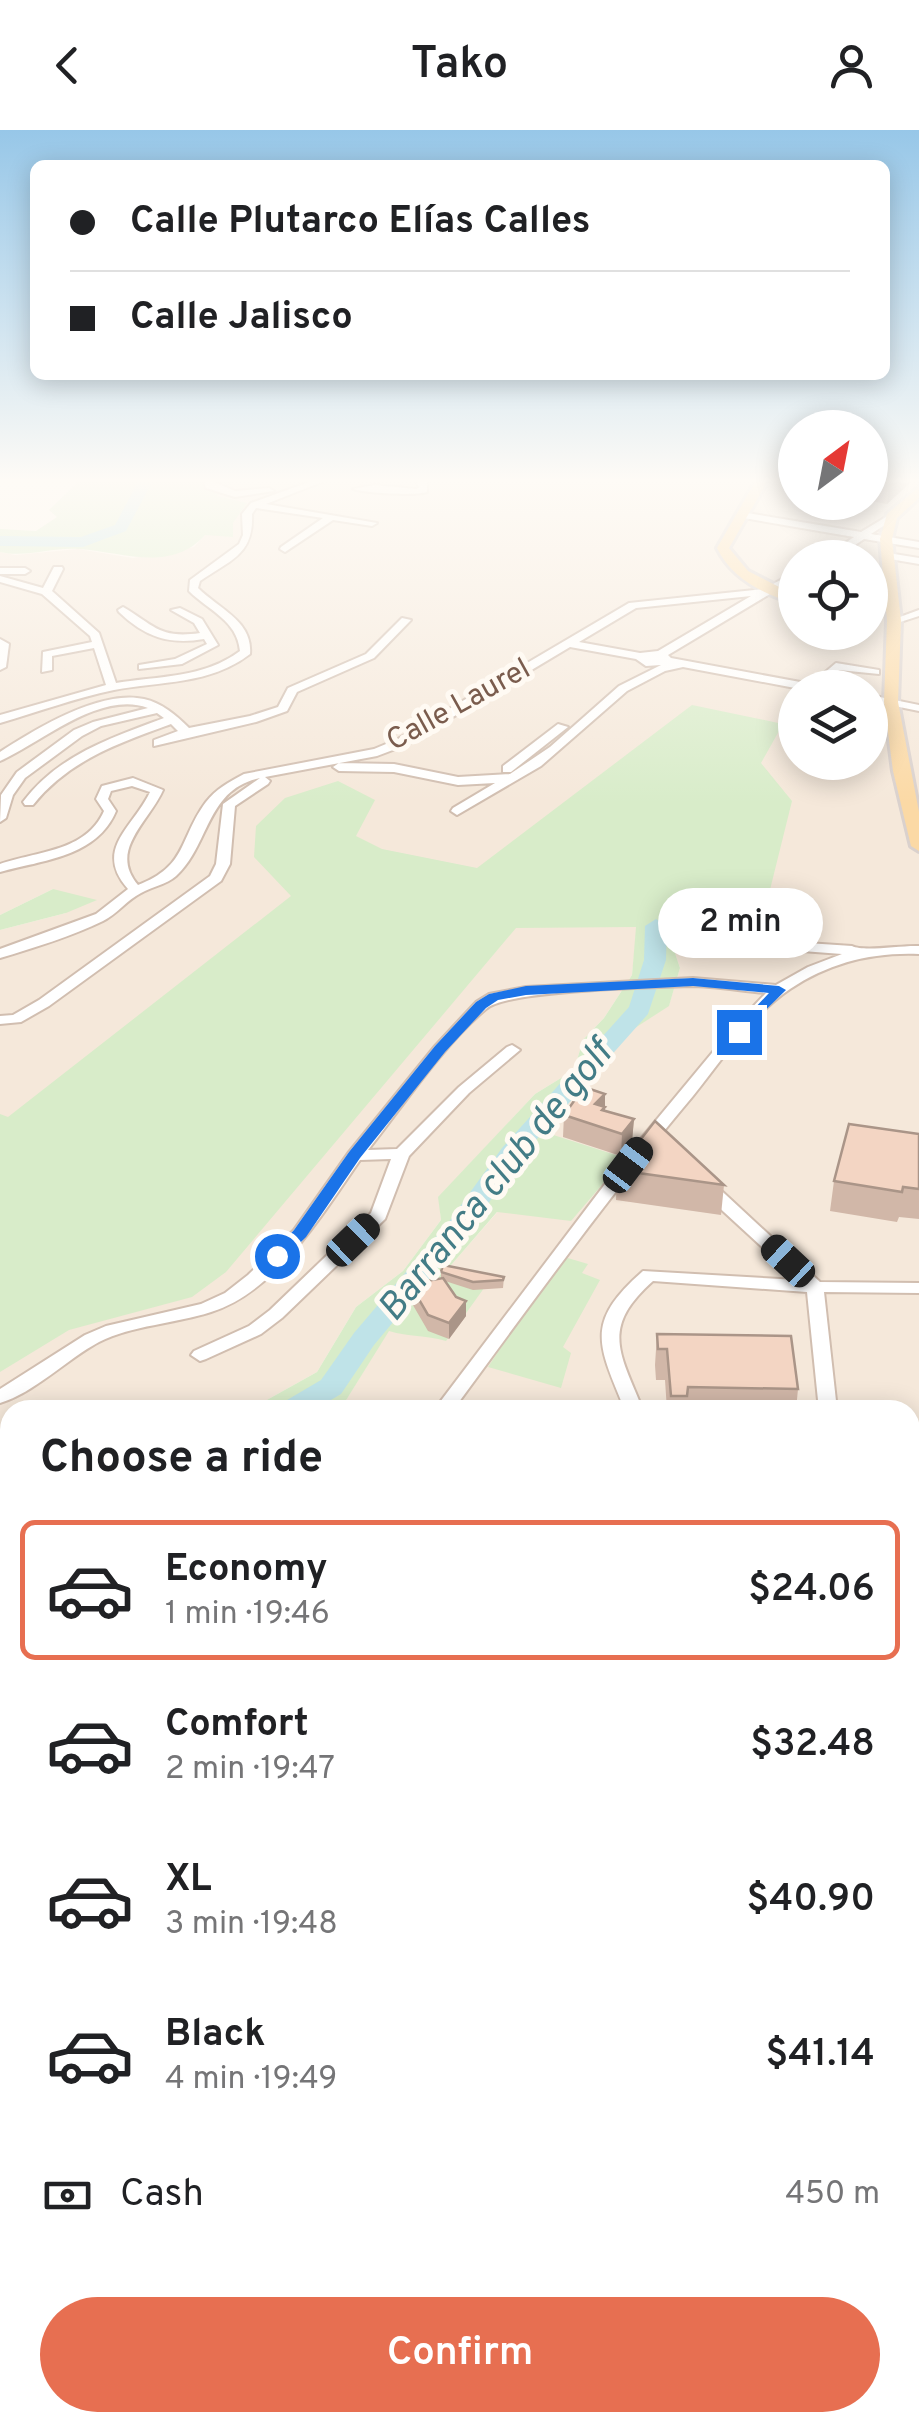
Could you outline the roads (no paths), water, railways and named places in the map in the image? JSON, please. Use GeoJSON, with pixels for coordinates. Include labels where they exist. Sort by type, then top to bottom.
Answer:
{"type":"FeatureCollection","features":[{"type":"Feature","properties":{"kind":"main road"},"geometry":{"type":"LineString","coordinates":[[766,590],[778,594]]}},
{"type":"Feature","properties":{"kind":"main road"},"geometry":{"type":"LineString","coordinates":[[888,619],[891,702],[900,772],[919,846]]}},
{"type":"Feature","properties":{"kind":"street"},"geometry":{"type":"LineString","coordinates":[[39,589],[94,635],[110,684]]}},
{"type":"Feature","properties":{"kind":"street"},"geometry":{"type":"LineString","coordinates":[[0,719],[110,684],[193,674],[239,659],[246,652],[246,634],[194,589]]}},
{"type":"Feature","properties":{"kind":"street"},"geometry":{"type":"LineString","coordinates":[[664,657],[766,590]]}},
{"type":"Feature","properties":{"kind":"street","name":"Calle Laurel"},"geometry":{"type":"LineString","coordinates":[[0,954],[101,917],[136,890],[176,869],[198,821],[216,794],[229,786],[248,777],[376,752],[402,742],[633,605],[766,590]]}},
{"type":"Feature","properties":{"kind":"street"},"geometry":{"type":"LineString","coordinates":[[123,610],[148,634],[188,640],[208,636]]}},
{"type":"Feature","properties":{"kind":"street"},"geometry":{"type":"LineString","coordinates":[[144,667],[178,662],[214,645],[198,621],[176,610]]}},
{"type":"Feature","properties":{"kind":"street"},"geometry":{"type":"LineString","coordinates":[[198,621],[222,614]]}},
{"type":"Feature","properties":{"kind":"street"},"geometry":{"type":"LineString","coordinates":[[888,619],[919,614]]}},
{"type":"Feature","properties":{"kind":"street"},"geometry":{"type":"LineString","coordinates":[[158,743],[184,730],[236,724],[283,709],[292,690],[370,656],[406,620]]}},
{"type":"Feature","properties":{"kind":"street"},"geometry":{"type":"LineString","coordinates":[[0,642],[4,644],[0,667]]}},
{"type":"Feature","properties":{"kind":"street"},"geometry":{"type":"LineString","coordinates":[[567,643],[643,659],[664,657],[778,681]]}},
{"type":"Feature","properties":{"kind":"street"},"geometry":{"type":"LineString","coordinates":[[46,670],[47,654],[96,645]]}},
{"type":"Feature","properties":{"kind":"street"},"geometry":{"type":"LineString","coordinates":[[457,810],[643,659]]}},
{"type":"Feature","properties":{"kind":"street"},"geometry":{"type":"LineString","coordinates":[[0,1020],[16,1019],[44,1002],[216,878],[223,864],[229,804],[264,782],[341,767],[394,768],[458,781],[513,778],[648,671],[684,664]]}},
{"type":"Feature","properties":{"kind":"street"},"geometry":{"type":"LineString","coordinates":[[832,670],[836,666],[862,670]]}},
{"type":"Feature","properties":{"kind":"street"},"geometry":{"type":"LineString","coordinates":[[0,757],[45,730],[128,700],[152,704],[184,730]]}},
{"type":"Feature","properties":{"kind":"street"},"geometry":{"type":"LineString","coordinates":[[888,701],[919,708]]}},
{"type":"Feature","properties":{"kind":"street"},"geometry":{"type":"LineString","coordinates":[[0,818],[6,795],[21,776],[78,733],[97,724],[157,709]]}},
{"type":"Feature","properties":{"kind":"street"},"geometry":{"type":"LineString","coordinates":[[29,802],[48,776],[70,762],[173,719]]}},
{"type":"Feature","properties":{"kind":"street"},"geometry":{"type":"LineString","coordinates":[[900,772],[919,775]]}},
{"type":"Feature","properties":{"kind":"street"},"geometry":{"type":"LineString","coordinates":[[0,868],[89,839],[108,821],[110,811],[102,799],[106,788],[120,783],[148,784],[157,790],[154,800],[128,832],[120,851],[120,868],[136,890]]}},
{"type":"Feature","properties":{"kind":"street"},"geometry":{"type":"LineString","coordinates":[[703,940],[863,951],[919,950]]}},
{"type":"Feature","properties":{"kind":"street"},"geometry":{"type":"LineString","coordinates":[[451,1400],[779,990],[801,976],[863,951]]}},
{"type":"Feature","properties":{"kind":"street"},"geometry":{"type":"LineString","coordinates":[[0,1397],[91,1339],[112,1330],[207,1308],[231,1297],[300,1234],[355,1155],[440,1049],[481,1005],[494,997],[526,990],[693,982],[779,990]]}},
{"type":"Feature","properties":{"kind":"street"},"geometry":{"type":"LineString","coordinates":[[200,1355],[265,1322],[379,1215],[401,1154],[464,1090],[512,1050]]}},
{"type":"Feature","properties":{"kind":"street"},"geometry":{"type":"LineString","coordinates":[[355,1155],[401,1154]]}},
{"type":"Feature","properties":{"kind":"street"},"geometry":{"type":"LineString","coordinates":[[692,1172],[815,1286],[827,1400]]}},
{"type":"Feature","properties":{"kind":"street"},"geometry":{"type":"LineString","coordinates":[[630,1400],[607,1336],[608,1322],[634,1287],[649,1275],[815,1286],[919,1288]]}},
{"type":"Feature","properties":{"kind":"waterway","name":"Barranca club de golf"},"geometry":{"type":"LineString","coordinates":[[309,1400],[331,1387],[364,1339],[460,1225],[511,1153],[640,1009],[655,960],[656,926]]}}]}
